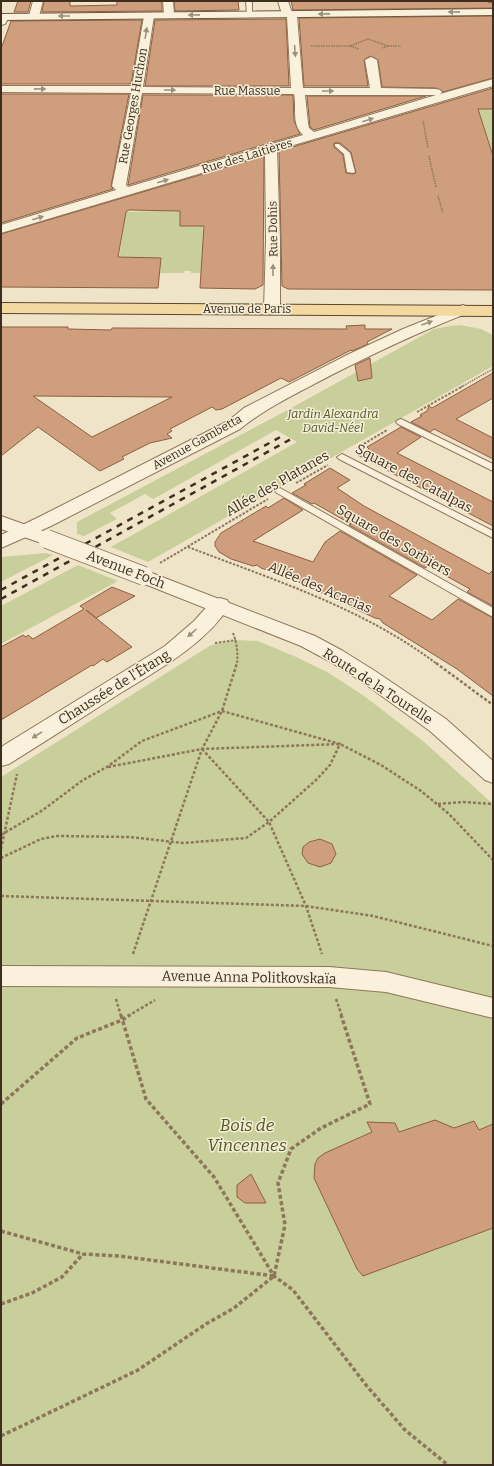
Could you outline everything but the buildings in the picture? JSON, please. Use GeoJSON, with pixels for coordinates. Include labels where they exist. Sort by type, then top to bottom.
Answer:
{"type":"FeatureCollection","features":[{"type":"Feature","properties":{"kind":"main road","name":"Avenue de Paris"},"geometry":{"type":"LineString","coordinates":[[1,308],[493,310]]}},
{"type":"Feature","properties":{"kind":"street"},"geometry":{"type":"LineString","coordinates":[[34,16],[38,1]]}},
{"type":"Feature","properties":{"kind":"street"},"geometry":{"type":"LineString","coordinates":[[168,1],[169,16]]}},
{"type":"Feature","properties":{"kind":"street"},"geometry":{"type":"LineString","coordinates":[[283,1],[286,12],[292,16],[297,87],[301,95],[303,126],[307,132],[321,136]]}},
{"type":"Feature","properties":{"kind":"street"},"geometry":{"type":"LineString","coordinates":[[2,19],[34,16],[493,12]]}},
{"type":"Feature","properties":{"kind":"street","name":"Rue Georges Huchon"},"geometry":{"type":"LineString","coordinates":[[126,192],[119,186],[149,16]]}},
{"type":"Feature","properties":{"kind":"street"},"geometry":{"type":"LineString","coordinates":[[371,60],[376,92]]}},
{"type":"Feature","properties":{"kind":"street","name":"Rue des Laitières"},"geometry":{"type":"LineString","coordinates":[[1,229],[271,149],[321,136],[493,82]]}},
{"type":"Feature","properties":{"kind":"street","name":"Rue Massue"},"geometry":{"type":"LineString","coordinates":[[1,89],[493,92]]}},
{"type":"Feature","properties":{"kind":"street","name":"Rue Dohis"},"geometry":{"type":"LineString","coordinates":[[271,149],[273,240],[272,309]]}},
{"type":"Feature","properties":{"kind":"street","name":"Avenue Gambetta"},"geometry":{"type":"LineString","coordinates":[[392,339],[411,310]]}},
{"type":"Feature","properties":{"kind":"street","name":"Avenue Gambetta"},"geometry":{"type":"LineString","coordinates":[[1,542],[26,531],[234,425],[250,412],[392,339],[422,325],[463,310]]}},
{"type":"Feature","properties":{"kind":"street","name":"Avenue Foch"},"geometry":{"type":"LineString","coordinates":[[1,522],[47,539],[149,571],[220,606],[250,618]]}},
{"type":"Feature","properties":{"kind":"street","name":"Chaussée de l'Étang"},"geometry":{"type":"LineString","coordinates":[[9,763],[172,651],[201,626],[220,606]]}},
{"type":"Feature","properties":{"kind":"street","name":"Route de la Tourelle"},"geometry":{"type":"LineString","coordinates":[[250,618],[308,641],[368,676],[438,725],[493,774]]}},
{"type":"Feature","properties":{"kind":"street","name":"Avenue Anna Politkovskaïa"},"geometry":{"type":"LineString","coordinates":[[1,976],[329,977],[386,982],[493,1008]]}},
{"type":"Feature","properties":{"kind":"lane"},"geometry":{"type":"LineString","coordinates":[[249,1],[250,14]]}},
{"type":"Feature","properties":{"kind":"lane"},"geometry":{"type":"LineString","coordinates":[[337,145],[347,153],[351,172]]}},
{"type":"Feature","properties":{"kind":"lane"},"geometry":{"type":"LineString","coordinates":[[401,422],[493,468]]}},
{"type":"Feature","properties":{"kind":"lane","name":"Square des Catalpas"},"geometry":{"type":"LineString","coordinates":[[342,457],[493,535]]}},
{"type":"Feature","properties":{"kind":"lane","name":"Square des Sorbiers"},"geometry":{"type":"LineString","coordinates":[[280,491],[493,613]]}},
{"type":"Feature","properties":{"kind":"path"},"geometry":{"type":"LineString","coordinates":[[294,46],[350,46]]}},
{"type":"Feature","properties":{"kind":"path"},"geometry":{"type":"LineString","coordinates":[[388,46],[401,46]]}},
{"type":"Feature","properties":{"kind":"path"},"geometry":{"type":"LineString","coordinates":[[423,121],[428,148]]}},
{"type":"Feature","properties":{"kind":"path"},"geometry":{"type":"LineString","coordinates":[[429,156],[436,187]]}},
{"type":"Feature","properties":{"kind":"path"},"geometry":{"type":"LineString","coordinates":[[438,196],[443,213]]}},
{"type":"Feature","properties":{"kind":"path","name":"Allée des Platanes"},"geometry":{"type":"LineString","coordinates":[[149,571],[280,491],[342,457],[493,369]]}},
{"type":"Feature","properties":{"kind":"path","name":"Allée des Acacias"},"geometry":{"type":"LineString","coordinates":[[188,547],[293,587],[353,612],[423,653],[493,705]]}},
{"type":"Feature","properties":{"kind":"path"},"geometry":{"type":"LineString","coordinates":[[125,955],[133,955],[202,749],[222,711],[237,665],[238,655],[236,640]]}},
{"type":"Feature","properties":{"kind":"path"},"geometry":{"type":"LineString","coordinates":[[1,835],[43,810],[83,780],[107,768],[142,741],[222,711],[340,744],[381,765],[421,790],[449,814],[493,860]]}},
{"type":"Feature","properties":{"kind":"path"},"geometry":{"type":"LineString","coordinates":[[107,768],[202,749],[340,744]]}},
{"type":"Feature","properties":{"kind":"path"},"geometry":{"type":"LineString","coordinates":[[1,858],[41,839],[57,836],[130,837],[171,842],[218,841],[246,838],[269,822],[316,780],[330,765],[340,744]]}},
{"type":"Feature","properties":{"kind":"path"},"geometry":{"type":"LineString","coordinates":[[1,1436],[138,1370],[206,1324],[234,1308],[274,1276],[285,1224],[278,1183],[292,1149],[321,1128],[370,1104],[306,906],[269,822],[202,749]]}},
{"type":"Feature","properties":{"kind":"path"},"geometry":{"type":"LineString","coordinates":[[1,850],[4,833],[9,763]]}},
{"type":"Feature","properties":{"kind":"path"},"geometry":{"type":"LineString","coordinates":[[437,804],[463,802],[493,804]]}},
{"type":"Feature","properties":{"kind":"path"},"geometry":{"type":"LineString","coordinates":[[1,896],[306,906],[373,916],[493,946]]}},
{"type":"Feature","properties":{"kind":"path"},"geometry":{"type":"LineString","coordinates":[[114,993],[146,1099],[214,1177],[274,1276],[293,1290],[366,1385],[405,1430],[448,1465]]}},
{"type":"Feature","properties":{"kind":"path"},"geometry":{"type":"LineString","coordinates":[[1,1104],[77,1038],[122,1020],[160,996]]}},
{"type":"Feature","properties":{"kind":"path"},"geometry":{"type":"LineString","coordinates":[[1,1230],[83,1254],[119,1256],[274,1276]]}},
{"type":"Feature","properties":{"kind":"path"},"geometry":{"type":"LineString","coordinates":[[1,1304],[32,1293],[62,1278],[83,1254]]}},
{"type":"Feature","properties":{"kind":"green space"},"geometry":{"type":"Polygon","coordinates":[[[477,109],[493,109],[493,155],[453,154],[453,137],[487,137],[477,109]]]}},
{"type":"Feature","properties":{"kind":"green space"},"geometry":{"type":"Polygon","coordinates":[[[171,199],[203,216],[203,237],[234,237],[206,273],[191,273],[191,271],[184,271],[184,273],[160,273],[161,260],[119,258],[126,212],[157,211],[171,199]]]}},
{"type":"Feature","properties":{"kind":"green space","name":"Jardin Alexandra David-Néel"},"geometry":{"type":"Polygon","coordinates":[[[460,325],[481,329],[493,335],[493,366],[148,562],[111,547],[297,442],[276,430],[153,499],[145,494],[110,513],[117,519],[84,536],[77,534],[77,522],[293,407],[434,329],[460,325]]]}},
{"type":"Feature","properties":{"kind":"green space"},"geometry":{"type":"Polygon","coordinates":[[[46,553],[53,555],[1,582],[1,557],[46,553]]]}},
{"type":"Feature","properties":{"kind":"green space"},"geometry":{"type":"Polygon","coordinates":[[[78,565],[118,581],[1,644],[1,606],[78,565]]]}},
{"type":"Feature","properties":{"kind":"green space","name":"Bois de Vincennes"},"geometry":{"type":"Polygon","coordinates":[[[236,640],[258,641],[329,673],[364,696],[423,741],[493,804],[493,1465],[1,1465],[1,777],[211,645],[236,640]]]}},
{"type":"Feature","properties":{"kind":"railway"},"geometry":{"type":"LineString","coordinates":[[1,590],[284,435]]}},
{"type":"Feature","properties":{"kind":"railway"},"geometry":{"type":"LineString","coordinates":[[1,599],[291,439]]}}]}
